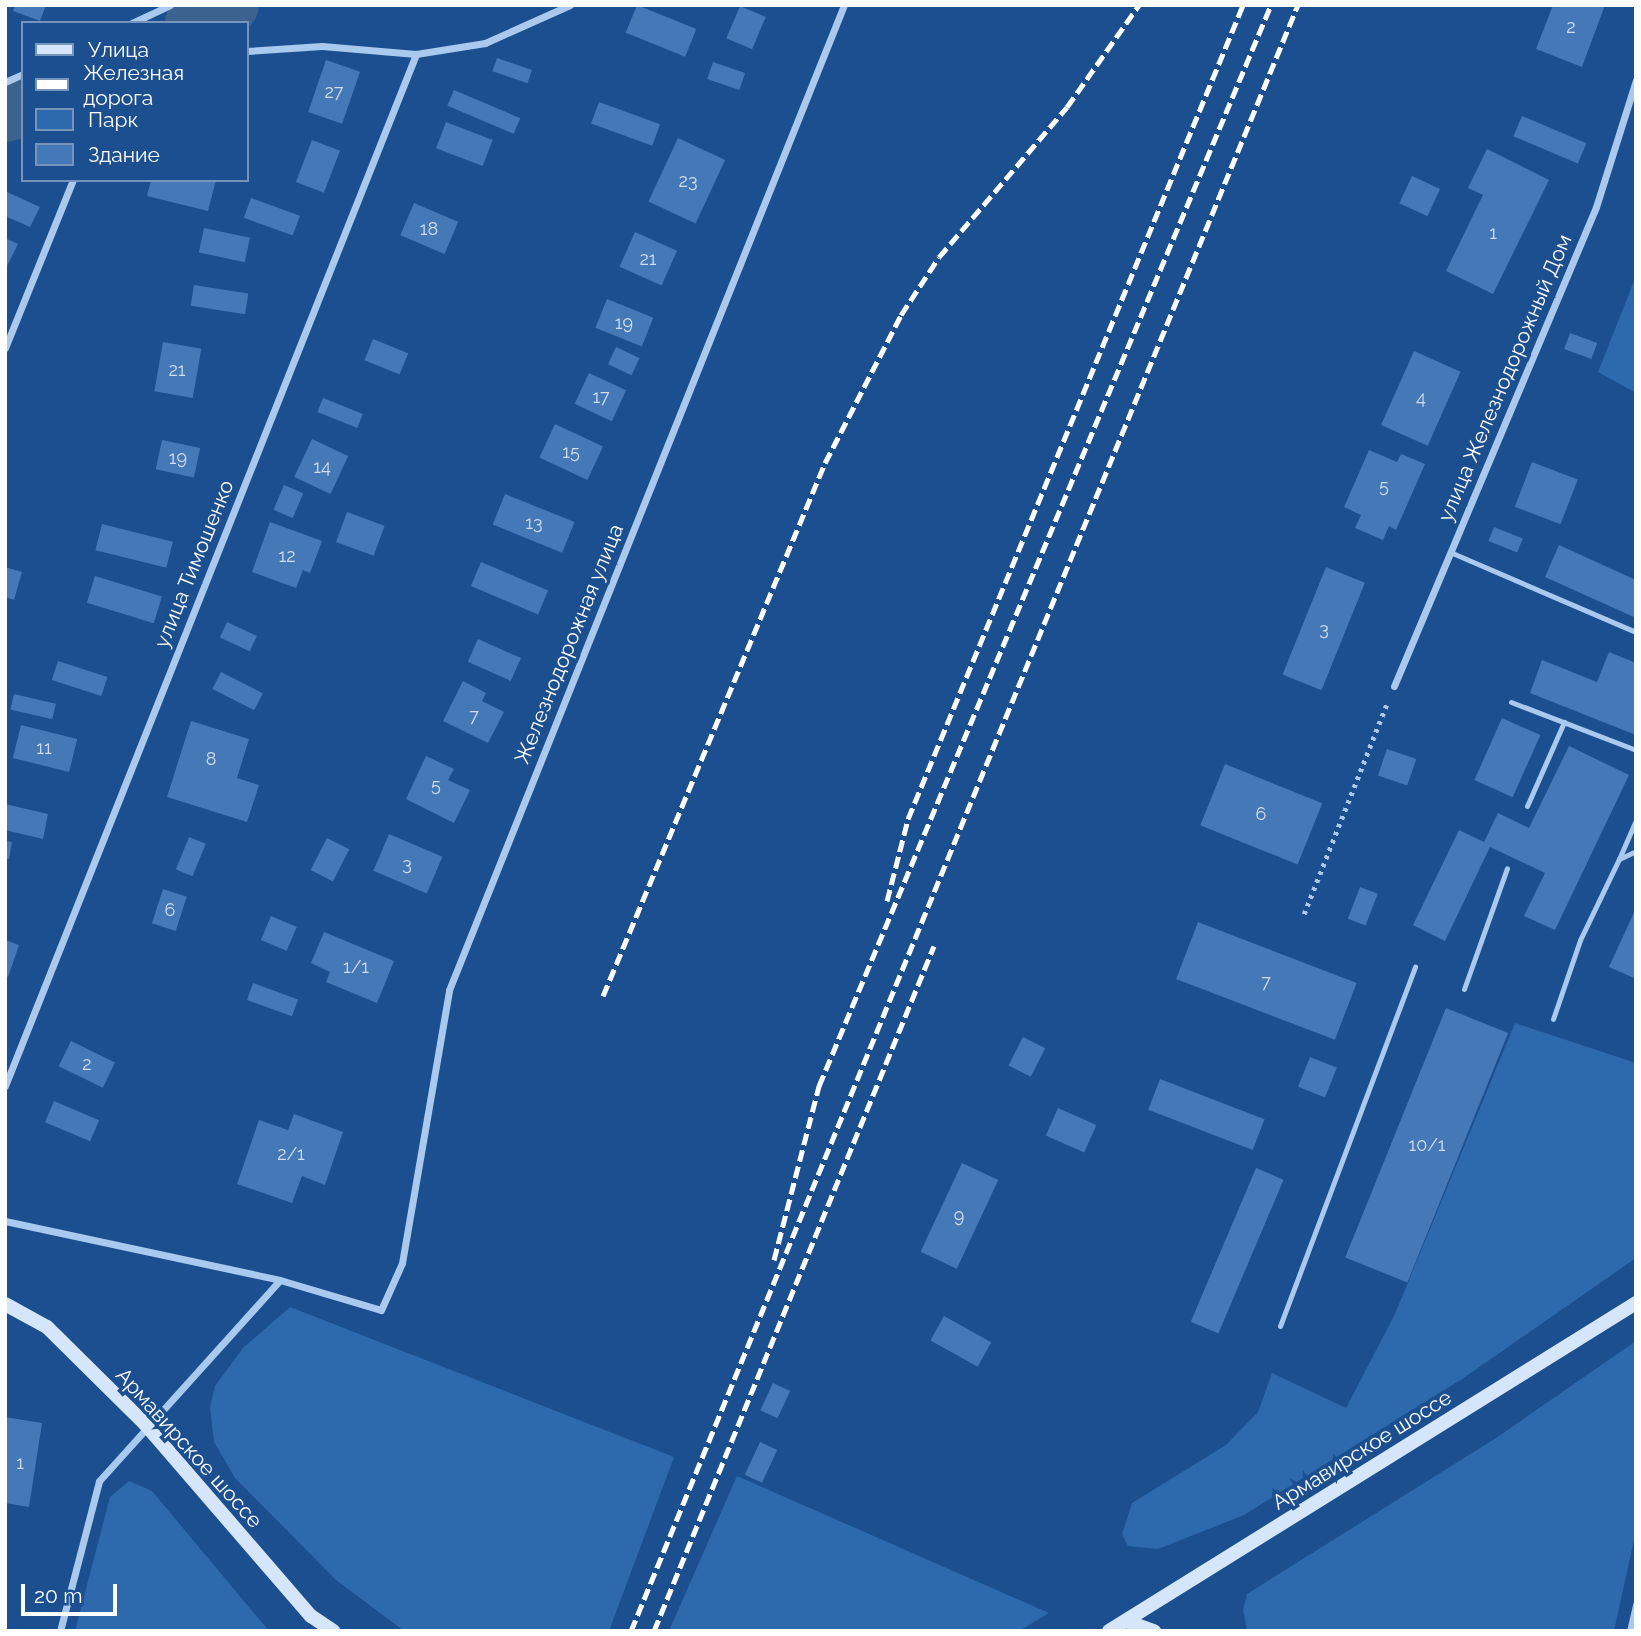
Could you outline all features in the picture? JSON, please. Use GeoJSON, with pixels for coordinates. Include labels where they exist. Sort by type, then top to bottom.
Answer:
{"type":"FeatureCollection","features":[{"type":"Feature","properties":{"kind":"main road","name":"Армавирское шоссе"},"geometry":{"type":"LineString","coordinates":[[1109,1631],[1636,1303]]}},
{"type":"Feature","properties":{"kind":"main road","name":"Армавирское шоссе"},"geometry":{"type":"LineString","coordinates":[[5,1304],[47,1327],[145,1424],[311,1616],[333,1631]]}},
{"type":"Feature","properties":{"kind":"main road"},"geometry":{"type":"LineString","coordinates":[[1126,1621],[1154,1631]]}},
{"type":"Feature","properties":{"kind":"street"},"geometry":{"type":"LineString","coordinates":[[136,21],[170,5]]}},
{"type":"Feature","properties":{"kind":"street"},"geometry":{"type":"LineString","coordinates":[[248,51],[322,46],[416,54],[485,43],[570,5]]}},
{"type":"Feature","properties":{"kind":"street","name":"Железнодорожная улица"},"geometry":{"type":"LineString","coordinates":[[280,1280],[381,1310],[402,1263],[449,990],[844,5]]}},
{"type":"Feature","properties":{"kind":"street","name":"улица Тимошенко"},"geometry":{"type":"LineString","coordinates":[[5,1086],[416,54]]}},
{"type":"Feature","properties":{"kind":"street"},"geometry":{"type":"LineString","coordinates":[[5,82],[21,75]]}},
{"type":"Feature","properties":{"kind":"street","name":"улица Железнодорожный Дом"},"geometry":{"type":"LineString","coordinates":[[1394,686],[1596,206],[1636,79]]}},
{"type":"Feature","properties":{"kind":"street"},"geometry":{"type":"LineString","coordinates":[[5,348],[71,182]]}},
{"type":"Feature","properties":{"kind":"street"},"geometry":{"type":"LineString","coordinates":[[5,1222],[280,1280]]}},
{"type":"Feature","properties":{"kind":"street"},"geometry":{"type":"LineString","coordinates":[[60,1631],[99,1481],[145,1424],[280,1280]]}},
{"type":"Feature","properties":{"kind":"street"},"geometry":{"type":"LineString","coordinates":[[1630,1631],[1636,1604]]}},
{"type":"Feature","properties":{"kind":"lane"},"geometry":{"type":"LineString","coordinates":[[1450,552],[1636,632]]}},
{"type":"Feature","properties":{"kind":"lane"},"geometry":{"type":"LineString","coordinates":[[1511,702],[1636,750]]}},
{"type":"Feature","properties":{"kind":"lane"},"geometry":{"type":"LineString","coordinates":[[1527,806],[1564,722]]}},
{"type":"Feature","properties":{"kind":"lane"},"geometry":{"type":"LineString","coordinates":[[1553,1019],[1580,940],[1636,820]]}},
{"type":"Feature","properties":{"kind":"lane"},"geometry":{"type":"LineString","coordinates":[[1619,859],[1636,851]]}},
{"type":"Feature","properties":{"kind":"lane"},"geometry":{"type":"LineString","coordinates":[[1464,989],[1507,868]]}},
{"type":"Feature","properties":{"kind":"lane"},"geometry":{"type":"LineString","coordinates":[[1280,1326],[1416,967]]}},
{"type":"Feature","properties":{"kind":"path"},"geometry":{"type":"LineString","coordinates":[[1304,914],[1394,686]]}},
{"type":"Feature","properties":{"kind":"green space"},"geometry":{"type":"Polygon","coordinates":[[[1636,276],[1636,393],[1598,372],[1636,276]]]}},
{"type":"Feature","properties":{"kind":"green space"},"geometry":{"type":"Polygon","coordinates":[[[1515,1023],[1636,1063],[1636,1258],[1462,1379],[1244,1515],[1158,1549],[1128,1546],[1122,1534],[1132,1503],[1226,1445],[1258,1412],[1272,1373],[1346,1408],[1395,1314],[1515,1023]]]}},
{"type":"Feature","properties":{"kind":"green space"},"geometry":{"type":"Polygon","coordinates":[[[290,1307],[674,1457],[609,1631],[404,1631],[336,1580],[235,1478],[214,1442],[210,1407],[215,1386],[243,1348],[290,1307]]]}},
{"type":"Feature","properties":{"kind":"green space"},"geometry":{"type":"Polygon","coordinates":[[[1636,1341],[1636,1531],[1614,1631],[1247,1629],[1243,1610],[1247,1594],[1496,1438],[1636,1341]]]}},
{"type":"Feature","properties":{"kind":"green space"},"geometry":{"type":"Polygon","coordinates":[[[737,1476],[1049,1613],[1019,1631],[669,1631],[737,1476]]]}},
{"type":"Feature","properties":{"kind":"green space"},"geometry":{"type":"Polygon","coordinates":[[[129,1481],[152,1491],[269,1631],[75,1631],[110,1497],[129,1481]]]}},
{"type":"Feature","properties":{"kind":"building"},"geometry":{"type":"Polygon","coordinates":[[[15,5],[46,5],[40,21],[13,11],[15,5]]]}},
{"type":"Feature","properties":{"kind":"building"},"geometry":{"type":"Polygon","coordinates":[[[637,5],[696,29],[685,57],[626,33],[637,5]]]}},
{"type":"Feature","properties":{"kind":"building"},"geometry":{"type":"Polygon","coordinates":[[[1553,5],[1605,5],[1582,67],[1536,49],[1553,5]]]}},
{"type":"Feature","properties":{"kind":"building"},"geometry":{"type":"Polygon","coordinates":[[[740,6],[766,17],[752,49],[726,38],[740,6]]]}},
{"type":"Feature","properties":{"kind":"building"},"geometry":{"type":"Polygon","coordinates":[[[497,58],[532,70],[527,83],[492,71],[497,58]]]}},
{"type":"Feature","properties":{"kind":"building"},"geometry":{"type":"Polygon","coordinates":[[[326,60],[360,72],[342,124],[308,112],[326,60]]]}},
{"type":"Feature","properties":{"kind":"building"},"geometry":{"type":"Polygon","coordinates":[[[713,62],[745,73],[739,90],[707,79],[713,62]]]}},
{"type":"Feature","properties":{"kind":"building"},"geometry":{"type":"Polygon","coordinates":[[[454,90],[520,118],[514,134],[447,106],[454,90]]]}},
{"type":"Feature","properties":{"kind":"building"},"geometry":{"type":"Polygon","coordinates":[[[599,102],[660,124],[652,146],[591,124],[599,102]]]}},
{"type":"Feature","properties":{"kind":"building"},"geometry":{"type":"Polygon","coordinates":[[[1522,116],[1586,143],[1578,164],[1513,136],[1522,116]]]}},
{"type":"Feature","properties":{"kind":"building"},"geometry":{"type":"Polygon","coordinates":[[[446,122],[493,140],[483,166],[436,148],[446,122]]]}},
{"type":"Feature","properties":{"kind":"building"},"geometry":{"type":"Polygon","coordinates":[[[678,138],[725,160],[696,223],[648,201],[678,138]]]}},
{"type":"Feature","properties":{"kind":"building"},"geometry":{"type":"Polygon","coordinates":[[[312,140],[340,151],[324,193],[296,182],[312,140]]]}},
{"type":"Feature","properties":{"kind":"building"},"geometry":{"type":"Polygon","coordinates":[[[1487,149],[1549,180],[1493,294],[1446,271],[1483,195],[1468,188],[1487,149]]]}},
{"type":"Feature","properties":{"kind":"building"},"geometry":{"type":"Polygon","coordinates":[[[1412,176],[1440,189],[1427,216],[1399,203],[1412,176]]]}},
{"type":"Feature","properties":{"kind":"building"},"geometry":{"type":"Polygon","coordinates":[[[150,182],[215,182],[208,211],[147,196],[150,182]]]}},
{"type":"Feature","properties":{"kind":"building"},"geometry":{"type":"Polygon","coordinates":[[[5,191],[40,207],[30,227],[5,216],[5,191]]]}},
{"type":"Feature","properties":{"kind":"building"},"geometry":{"type":"Polygon","coordinates":[[[251,198],[300,216],[293,236],[244,218],[251,198]]]}},
{"type":"Feature","properties":{"kind":"building"},"geometry":{"type":"Polygon","coordinates":[[[414,203],[458,222],[445,254],[400,235],[414,203]]]}},
{"type":"Feature","properties":{"kind":"building"},"geometry":{"type":"Polygon","coordinates":[[[204,228],[250,238],[245,262],[199,252],[204,228]]]}},
{"type":"Feature","properties":{"kind":"building"},"geometry":{"type":"Polygon","coordinates":[[[635,232],[677,251],[662,285],[620,267],[635,232]]]}},
{"type":"Feature","properties":{"kind":"building"},"geometry":{"type":"Polygon","coordinates":[[[5,238],[18,244],[5,270],[5,238]]]}},
{"type":"Feature","properties":{"kind":"building"},"geometry":{"type":"Polygon","coordinates":[[[194,285],[248,294],[245,314],[191,306],[194,285]]]}},
{"type":"Feature","properties":{"kind":"building"},"geometry":{"type":"Polygon","coordinates":[[[607,299],[653,318],[642,346],[595,328],[607,299]]]}},
{"type":"Feature","properties":{"kind":"building"},"geometry":{"type":"Polygon","coordinates":[[[1570,333],[1597,343],[1591,359],[1564,349],[1570,333]]]}},
{"type":"Feature","properties":{"kind":"building"},"geometry":{"type":"Polygon","coordinates":[[[373,339],[408,353],[400,375],[364,360],[373,339]]]}},
{"type":"Feature","properties":{"kind":"building"},"geometry":{"type":"Polygon","coordinates":[[[163,342],[201,349],[193,398],[154,391],[163,342]]]}},
{"type":"Feature","properties":{"kind":"building"},"geometry":{"type":"Polygon","coordinates":[[[616,347],[640,358],[632,375],[608,364],[616,347]]]}},
{"type":"Feature","properties":{"kind":"building"},"geometry":{"type":"Polygon","coordinates":[[[1414,351],[1461,372],[1428,446],[1381,425],[1414,351]]]}},
{"type":"Feature","properties":{"kind":"building"},"geometry":{"type":"Polygon","coordinates":[[[589,373],[626,390],[612,421],[575,404],[589,373]]]}},
{"type":"Feature","properties":{"kind":"building"},"geometry":{"type":"Polygon","coordinates":[[[323,398],[363,414],[357,428],[317,412],[323,398]]]}},
{"type":"Feature","properties":{"kind":"building"},"geometry":{"type":"Polygon","coordinates":[[[555,424],[603,446],[587,480],[539,458],[555,424]]]}},
{"type":"Feature","properties":{"kind":"building"},"geometry":{"type":"Polygon","coordinates":[[[312,439],[348,456],[331,494],[294,477],[312,439]]]}},
{"type":"Feature","properties":{"kind":"building"},"geometry":{"type":"Polygon","coordinates":[[[162,440],[200,448],[194,477],[156,469],[162,440]]]}},
{"type":"Feature","properties":{"kind":"building"},"geometry":{"type":"Polygon","coordinates":[[[1369,450],[1397,462],[1401,454],[1425,464],[1396,530],[1389,526],[1383,540],[1355,528],[1361,515],[1344,507],[1369,450]]]}},
{"type":"Feature","properties":{"kind":"building"},"geometry":{"type":"Polygon","coordinates":[[[1532,462],[1578,480],[1561,524],[1515,507],[1532,462]]]}},
{"type":"Feature","properties":{"kind":"building"},"geometry":{"type":"Polygon","coordinates":[[[284,485],[303,493],[293,518],[273,510],[284,485]]]}},
{"type":"Feature","properties":{"kind":"building"},"geometry":{"type":"Polygon","coordinates":[[[505,494],[575,522],[562,553],[493,525],[505,494]]]}},
{"type":"Feature","properties":{"kind":"building"},"geometry":{"type":"Polygon","coordinates":[[[347,512],[385,526],[374,556],[336,542],[347,512]]]}},
{"type":"Feature","properties":{"kind":"building"},"geometry":{"type":"Polygon","coordinates":[[[270,522],[322,541],[310,573],[303,570],[296,588],[252,572],[270,522]]]}},
{"type":"Feature","properties":{"kind":"building"},"geometry":{"type":"Polygon","coordinates":[[[102,524],[173,542],[166,568],[95,550],[102,524]]]}},
{"type":"Feature","properties":{"kind":"building"},"geometry":{"type":"Polygon","coordinates":[[[1494,527],[1523,539],[1517,553],[1488,541],[1494,527]]]}},
{"type":"Feature","properties":{"kind":"building"},"geometry":{"type":"Polygon","coordinates":[[[1559,545],[1636,580],[1636,618],[1545,577],[1559,545]]]}},
{"type":"Feature","properties":{"kind":"building"},"geometry":{"type":"Polygon","coordinates":[[[481,562],[548,591],[538,614],[471,586],[481,562]]]}},
{"type":"Feature","properties":{"kind":"building"},"geometry":{"type":"Polygon","coordinates":[[[5,567],[22,572],[14,600],[5,597],[5,567]]]}},
{"type":"Feature","properties":{"kind":"building"},"geometry":{"type":"Polygon","coordinates":[[[1326,567],[1365,583],[1321,690],[1283,675],[1326,567]]]}},
{"type":"Feature","properties":{"kind":"building"},"geometry":{"type":"Polygon","coordinates":[[[95,576],[162,596],[154,623],[87,603],[95,576]]]}},
{"type":"Feature","properties":{"kind":"building"},"geometry":{"type":"Polygon","coordinates":[[[227,622],[257,636],[250,651],[220,637],[227,622]]]}},
{"type":"Feature","properties":{"kind":"building"},"geometry":{"type":"Polygon","coordinates":[[[478,639],[521,658],[511,681],[468,662],[478,639]]]}},
{"type":"Feature","properties":{"kind":"building"},"geometry":{"type":"Polygon","coordinates":[[[1609,652],[1636,663],[1636,735],[1530,693],[1542,660],[1597,682],[1609,652]]]}},
{"type":"Feature","properties":{"kind":"building"},"geometry":{"type":"Polygon","coordinates":[[[58,661],[107,677],[101,696],[52,680],[58,661]]]}},
{"type":"Feature","properties":{"kind":"building"},"geometry":{"type":"Polygon","coordinates":[[[221,672],[263,693],[254,710],[212,689],[221,672]]]}},
{"type":"Feature","properties":{"kind":"building"},"geometry":{"type":"Polygon","coordinates":[[[463,681],[486,693],[482,701],[504,712],[488,743],[443,721],[463,681]]]}},
{"type":"Feature","properties":{"kind":"building"},"geometry":{"type":"Polygon","coordinates":[[[14,694],[56,704],[52,719],[10,710],[14,694]]]}},
{"type":"Feature","properties":{"kind":"building"},"geometry":{"type":"Polygon","coordinates":[[[1502,718],[1540,735],[1513,797],[1474,780],[1502,718]]]}},
{"type":"Feature","properties":{"kind":"building"},"geometry":{"type":"Polygon","coordinates":[[[191,721],[249,739],[237,778],[259,785],[247,822],[167,797],[191,721]]]}},
{"type":"Feature","properties":{"kind":"building"},"geometry":{"type":"Polygon","coordinates":[[[21,725],[77,739],[69,772],[13,758],[21,725]]]}},
{"type":"Feature","properties":{"kind":"building"},"geometry":{"type":"Polygon","coordinates":[[[1569,746],[1629,775],[1555,930],[1524,916],[1545,873],[1490,847],[1445,941],[1413,925],[1459,830],[1484,842],[1498,813],[1529,828],[1569,746]]]}},
{"type":"Feature","properties":{"kind":"building"},"geometry":{"type":"Polygon","coordinates":[[[1387,749],[1416,759],[1407,786],[1378,775],[1387,749]]]}},
{"type":"Feature","properties":{"kind":"building"},"geometry":{"type":"Polygon","coordinates":[[[426,756],[454,769],[448,780],[470,790],[454,823],[406,799],[426,756]]]}},
{"type":"Feature","properties":{"kind":"building"},"geometry":{"type":"Polygon","coordinates":[[[1225,764],[1322,803],[1298,865],[1200,825],[1225,764]]]}},
{"type":"Feature","properties":{"kind":"building"},"geometry":{"type":"Polygon","coordinates":[[[5,804],[48,814],[43,839],[5,830],[5,804]]]}},
{"type":"Feature","properties":{"kind":"building"},"geometry":{"type":"Polygon","coordinates":[[[389,834],[442,857],[427,893],[373,871],[389,834]]]}},
{"type":"Feature","properties":{"kind":"building"},"geometry":{"type":"Polygon","coordinates":[[[189,837],[206,844],[193,876],[176,869],[189,837]]]}},
{"type":"Feature","properties":{"kind":"building"},"geometry":{"type":"Polygon","coordinates":[[[327,838],[349,849],[333,881],[311,870],[327,838]]]}},
{"type":"Feature","properties":{"kind":"building"},"geometry":{"type":"Polygon","coordinates":[[[5,841],[12,842],[9,859],[5,859],[5,841]]]}},
{"type":"Feature","properties":{"kind":"building"},"geometry":{"type":"Polygon","coordinates":[[[1360,887],[1378,894],[1366,926],[1348,919],[1360,887]]]}},
{"type":"Feature","properties":{"kind":"building"},"geometry":{"type":"Polygon","coordinates":[[[163,889],[187,897],[176,931],[152,923],[163,889]]]}},
{"type":"Feature","properties":{"kind":"building"},"geometry":{"type":"Polygon","coordinates":[[[1636,908],[1636,979],[1609,967],[1636,908]]]}},
{"type":"Feature","properties":{"kind":"building"},"geometry":{"type":"Polygon","coordinates":[[[271,916],[297,927],[287,951],[261,940],[271,916]]]}},
{"type":"Feature","properties":{"kind":"building"},"geometry":{"type":"Polygon","coordinates":[[[1198,922],[1357,983],[1335,1040],[1176,979],[1198,922]]]}},
{"type":"Feature","properties":{"kind":"building"},"geometry":{"type":"Polygon","coordinates":[[[324,932],[394,961],[377,1003],[326,982],[330,972],[311,963],[324,932]]]}},
{"type":"Feature","properties":{"kind":"building"},"geometry":{"type":"Polygon","coordinates":[[[5,940],[19,945],[8,977],[5,976],[5,940]]]}},
{"type":"Feature","properties":{"kind":"building"},"geometry":{"type":"Polygon","coordinates":[[[253,983],[298,999],[292,1016],[247,1000],[253,983]]]}},
{"type":"Feature","properties":{"kind":"building"},"geometry":{"type":"Polygon","coordinates":[[[1446,1008],[1508,1033],[1407,1283],[1345,1257],[1446,1008]]]}},
{"type":"Feature","properties":{"kind":"building"},"geometry":{"type":"Polygon","coordinates":[[[1023,1037],[1045,1048],[1031,1077],[1008,1066],[1023,1037]]]}},
{"type":"Feature","properties":{"kind":"building"},"geometry":{"type":"Polygon","coordinates":[[[71,1041],[115,1062],[103,1088],[59,1066],[71,1041]]]}},
{"type":"Feature","properties":{"kind":"building"},"geometry":{"type":"Polygon","coordinates":[[[1310,1057],[1337,1068],[1325,1098],[1298,1087],[1310,1057]]]}},
{"type":"Feature","properties":{"kind":"building"},"geometry":{"type":"Polygon","coordinates":[[[1160,1079],[1265,1119],[1253,1150],[1148,1110],[1160,1079]]]}},
{"type":"Feature","properties":{"kind":"building"},"geometry":{"type":"Polygon","coordinates":[[[54,1101],[99,1120],[90,1141],[45,1122],[54,1101]]]}},
{"type":"Feature","properties":{"kind":"building"},"geometry":{"type":"Polygon","coordinates":[[[1058,1108],[1096,1125],[1084,1152],[1046,1135],[1058,1108]]]}},
{"type":"Feature","properties":{"kind":"building"},"geometry":{"type":"Polygon","coordinates":[[[294,1114],[343,1132],[325,1185],[302,1176],[292,1203],[237,1184],[259,1120],[288,1130],[294,1114]]]}},
{"type":"Feature","properties":{"kind":"building"},"geometry":{"type":"Polygon","coordinates":[[[962,1163],[998,1180],[957,1269],[921,1252],[962,1163]]]}},
{"type":"Feature","properties":{"kind":"building"},"geometry":{"type":"Polygon","coordinates":[[[1256,1168],[1284,1180],[1218,1333],[1191,1322],[1256,1168]]]}},
{"type":"Feature","properties":{"kind":"building"},"geometry":{"type":"Polygon","coordinates":[[[944,1316],[991,1342],[978,1367],[930,1340],[944,1316]]]}},
{"type":"Feature","properties":{"kind":"building"},"geometry":{"type":"Polygon","coordinates":[[[773,1383],[790,1391],[778,1418],[760,1410],[773,1383]]]}},
{"type":"Feature","properties":{"kind":"building"},"geometry":{"type":"Polygon","coordinates":[[[5,1417],[42,1423],[29,1507],[5,1503],[5,1417]]]}},
{"type":"Feature","properties":{"kind":"building"},"geometry":{"type":"Polygon","coordinates":[[[760,1442],[777,1450],[762,1483],[745,1475],[760,1442]]]}},
{"type":"Feature","properties":{"kind":"waterway"},"geometry":{"type":"LineString","coordinates":[[198,21],[230,5]]}},
{"type":"Feature","properties":{"kind":"waterway"},"geometry":{"type":"LineString","coordinates":[[5,113],[21,109]]}},
{"type":"Feature","properties":{"kind":"railway"},"geometry":{"type":"LineString","coordinates":[[603,996],[825,463],[901,315],[939,257],[1067,107],[1139,5]]}},
{"type":"Feature","properties":{"kind":"railway"},"geometry":{"type":"LineString","coordinates":[[887,901],[908,819],[1243,5]]}},
{"type":"Feature","properties":{"kind":"railway"},"geometry":{"type":"LineString","coordinates":[[774,1260],[819,1086],[1271,5]]}},
{"type":"Feature","properties":{"kind":"railway"},"geometry":{"type":"LineString","coordinates":[[631,1631],[1298,5]]}},
{"type":"Feature","properties":{"kind":"railway"},"geometry":{"type":"LineString","coordinates":[[654,1631],[934,946]]}}]}
